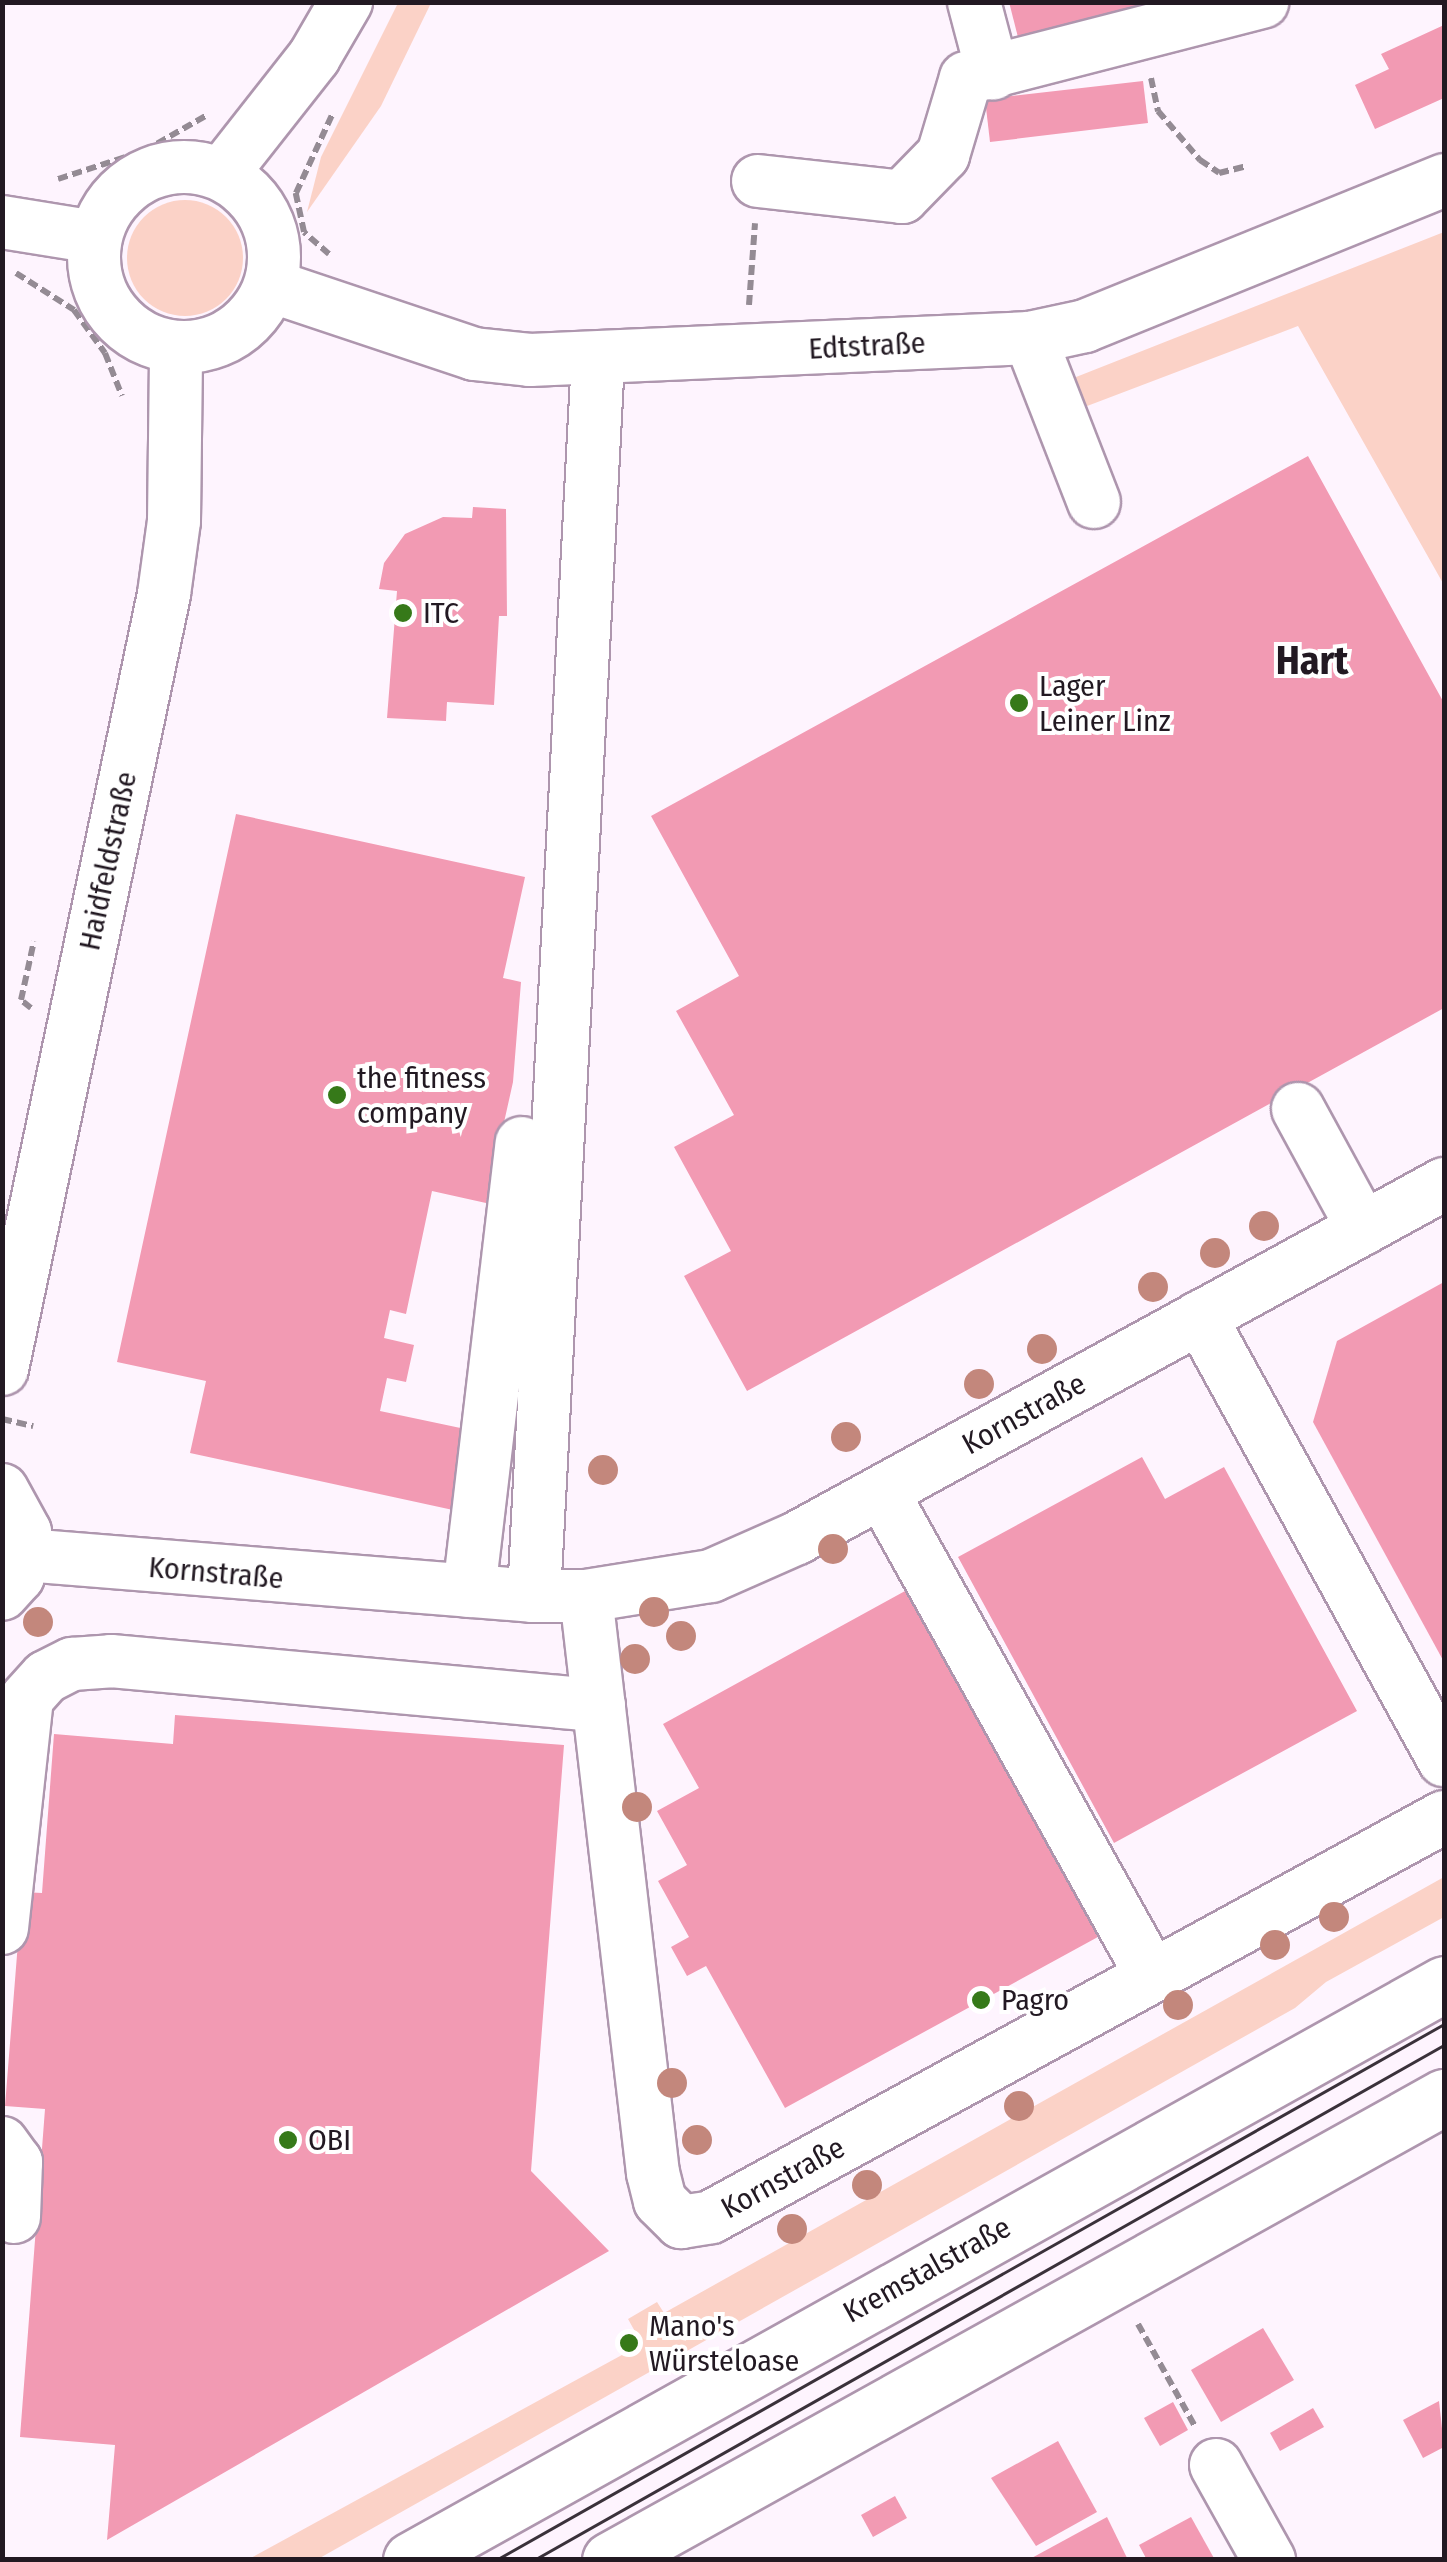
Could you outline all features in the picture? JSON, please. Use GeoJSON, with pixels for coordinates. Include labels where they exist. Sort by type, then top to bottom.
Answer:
{"type":"FeatureCollection","features":[{"type":"Feature","properties":{"kind":"main road","name":"Kremstalstraße"},"geometry":{"type":"LineString","coordinates":[[411,2560],[1444,1984]]}},
{"type":"Feature","properties":{"kind":"main road"},"geometry":{"type":"LineString","coordinates":[[610,2560],[1444,2098]]}},
{"type":"Feature","properties":{"kind":"street"},"geometry":{"type":"LineString","coordinates":[[222,174],[314,56],[346,2]]}},
{"type":"Feature","properties":{"kind":"street"},"geometry":{"type":"LineString","coordinates":[[974,2],[993,74]]}},
{"type":"Feature","properties":{"kind":"street"},"geometry":{"type":"LineString","coordinates":[[758,182],[902,197],[943,156],[966,78],[1262,2]]}},
{"type":"Feature","properties":{"kind":"street"},"geometry":{"type":"LineString","coordinates":[[177,166],[222,174],[248,193],[266,218],[275,249],[271,286],[248,322],[228,337],[176,348],[128,328],[110,310],[98,287],[95,238],[126,187],[152,172],[177,166]]}},
{"type":"Feature","properties":{"kind":"street","name":"Edtstraße"},"geometry":{"type":"LineString","coordinates":[[271,286],[474,354],[598,360],[1030,338],[1084,326],[1444,180]]}},
{"type":"Feature","properties":{"kind":"street"},"geometry":{"type":"LineString","coordinates":[[2,222],[95,238]]}},
{"type":"Feature","properties":{"kind":"street"},"geometry":{"type":"LineString","coordinates":[[1030,338],[1094,502]]}},
{"type":"Feature","properties":{"kind":"street","name":"Haidfeldstraße"},"geometry":{"type":"LineString","coordinates":[[2,1369],[164,594],[174,521],[176,348]]}},
{"type":"Feature","properties":{"kind":"street"},"geometry":{"type":"LineString","coordinates":[[534,1596],[598,360]]}},
{"type":"Feature","properties":{"kind":"street"},"geometry":{"type":"LineString","coordinates":[[1298,1109],[1363,1228]]}},
{"type":"Feature","properties":{"kind":"street"},"geometry":{"type":"LineString","coordinates":[[469,1592],[522,1143]]}},
{"type":"Feature","properties":{"kind":"street","name":"Kornstraße"},"geometry":{"type":"LineString","coordinates":[[14,1574],[534,1596],[586,1596],[710,1576],[882,1492],[1444,1184]]}},
{"type":"Feature","properties":{"kind":"street"},"geometry":{"type":"LineString","coordinates":[[1200,1317],[1444,1760]]}},
{"type":"Feature","properties":{"kind":"street"},"geometry":{"type":"LineString","coordinates":[[2,1490],[18,1507],[14,1574]]}},
{"type":"Feature","properties":{"kind":"street"},"geometry":{"type":"LineString","coordinates":[[882,1492],[1152,1976]]}},
{"type":"Feature","properties":{"kind":"street","name":"Kornstraße"},"geometry":{"type":"LineString","coordinates":[[586,1596],[653,2173],[660,2201],[681,2222],[711,2217],[1444,1817]]}},
{"type":"Feature","properties":{"kind":"street"},"geometry":{"type":"LineString","coordinates":[[2,1928],[18,1730],[27,1698],[46,1677],[72,1664],[111,1660],[599,1705]]}},
{"type":"Feature","properties":{"kind":"street"},"geometry":{"type":"LineString","coordinates":[[2,2142],[16,2162],[14,2216]]}},
{"type":"Feature","properties":{"kind":"street"},"geometry":{"type":"LineString","coordinates":[[1216,2465],[1269,2560]]}},
{"type":"Feature","properties":{"kind":"path"},"geometry":{"type":"LineString","coordinates":[[1153,31],[1151,81],[1173,135],[1219,173],[1247,166]]}},
{"type":"Feature","properties":{"kind":"path"},"geometry":{"type":"LineString","coordinates":[[338,260],[304,232],[296,214],[307,165],[340,99]]}},
{"type":"Feature","properties":{"kind":"path"},"geometry":{"type":"LineString","coordinates":[[58,179],[144,151],[211,112]]}},
{"type":"Feature","properties":{"kind":"path"},"geometry":{"type":"LineString","coordinates":[[748,352],[758,182]]}},
{"type":"Feature","properties":{"kind":"path"},"geometry":{"type":"LineString","coordinates":[[2,267],[74,310],[105,353],[122,396]]}},
{"type":"Feature","properties":{"kind":"path"},"geometry":{"type":"LineString","coordinates":[[2,1419],[33,1426]]}},
{"type":"Feature","properties":{"kind":"path"},"geometry":{"type":"LineString","coordinates":[[1138,2324],[1216,2465]]}},
{"type":"Feature","properties":{"kind":"shaded area"},"geometry":{"type":"Polygon","coordinates":[[[398,3],[431,3],[381,106],[307,212],[321,157],[398,3]]]}},
{"type":"Feature","properties":{"kind":"shaded area"},"geometry":{"type":"Polygon","coordinates":[[[185,200],[207,204],[226,217],[239,236],[243,258],[239,280],[226,299],[207,312],[185,316],[163,312],[144,299],[131,280],[127,258],[131,236],[144,217],[163,204],[185,200]]]}},
{"type":"Feature","properties":{"kind":"shaded area"},"geometry":{"type":"Polygon","coordinates":[[[1444,232],[1444,585],[1298,326],[1074,411],[1071,379],[1444,232]]]}},
{"type":"Feature","properties":{"kind":"shaded area"},"geometry":{"type":"Polygon","coordinates":[[[1444,1877],[1444,1917],[1326,1982],[1295,2008],[318,2559],[249,2559],[642,2344],[628,2319],[657,2302],[664,2313],[1444,1877]]]}},
{"type":"Feature","properties":{"kind":"building"},"geometry":{"type":"Polygon","coordinates":[[[1009,2],[1189,2],[1021,49],[1009,2]]]}},
{"type":"Feature","properties":{"kind":"building"},"geometry":{"type":"Polygon","coordinates":[[[1444,25],[1444,98],[1375,129],[1355,85],[1389,69],[1381,54],[1444,25]]]}},
{"type":"Feature","properties":{"kind":"building"},"geometry":{"type":"Polygon","coordinates":[[[1143,81],[1148,123],[990,142],[985,99],[1143,81]]]}},
{"type":"Feature","properties":{"kind":"building"},"geometry":{"type":"Polygon","coordinates":[[[1308,456],[1444,703],[1444,1008],[747,1391],[684,1276],[731,1251],[674,1147],[734,1115],[676,1011],[739,976],[651,816],[1308,456]]]}},
{"type":"Feature","properties":{"kind":"building"},"geometry":{"type":"Polygon","coordinates":[[[473,507],[506,509],[507,616],[499,616],[494,705],[447,702],[446,721],[387,718],[397,591],[379,589],[384,563],[405,534],[443,517],[472,518],[473,507]]]}},
{"type":"Feature","properties":{"kind":"building"},"geometry":{"type":"Polygon","coordinates":[[[236,814],[525,877],[503,978],[521,982],[513,1082],[486,1203],[432,1191],[406,1314],[390,1310],[384,1338],[414,1345],[406,1382],[387,1378],[380,1411],[470,1430],[453,1510],[190,1453],[206,1381],[117,1362],[236,814]]]}},
{"type":"Feature","properties":{"kind":"building"},"geometry":{"type":"Polygon","coordinates":[[[1444,1282],[1444,1662],[1313,1422],[1337,1341],[1444,1282]]]}},
{"type":"Feature","properties":{"kind":"building"},"geometry":{"type":"Polygon","coordinates":[[[1142,1457],[1165,1499],[1224,1467],[1357,1711],[1114,1843],[958,1557],[1142,1457]]]}},
{"type":"Feature","properties":{"kind":"building"},"geometry":{"type":"Polygon","coordinates":[[[916,1585],[1107,1932],[785,2108],[706,1966],[687,1976],[671,1947],[689,1937],[658,1881],[687,1865],[657,1811],[699,1788],[663,1724],[916,1585]]]}},
{"type":"Feature","properties":{"kind":"building","name":"OBI"},"geometry":{"type":"Polygon","coordinates":[[[175,1715],[564,1745],[531,2171],[609,2251],[107,2540],[115,2445],[20,2437],[45,2109],[5,2106],[22,1892],[42,1893],[54,1734],[173,1744],[175,1715]]]}},
{"type":"Feature","properties":{"kind":"building"},"geometry":{"type":"Polygon","coordinates":[[[1263,2328],[1294,2380],[1221,2422],[1191,2370],[1263,2328]]]}},
{"type":"Feature","properties":{"kind":"building"},"geometry":{"type":"Polygon","coordinates":[[[1439,2401],[1444,2447],[1423,2458],[1403,2420],[1439,2401]]]}},
{"type":"Feature","properties":{"kind":"building"},"geometry":{"type":"Polygon","coordinates":[[[1173,2402],[1188,2430],[1160,2446],[1144,2418],[1173,2402]]]}},
{"type":"Feature","properties":{"kind":"building"},"geometry":{"type":"Polygon","coordinates":[[[1313,2408],[1324,2427],[1280,2451],[1270,2433],[1313,2408]]]}},
{"type":"Feature","properties":{"kind":"building"},"geometry":{"type":"Polygon","coordinates":[[[1058,2441],[1097,2512],[1036,2546],[991,2478],[1058,2441]]]}},
{"type":"Feature","properties":{"kind":"building"},"geometry":{"type":"Polygon","coordinates":[[[895,2496],[907,2518],[873,2537],[861,2515],[895,2496]]]}},
{"type":"Feature","properties":{"kind":"building"},"geometry":{"type":"Polygon","coordinates":[[[1107,2517],[1128,2560],[1028,2560],[1107,2517]]]}},
{"type":"Feature","properties":{"kind":"building"},"geometry":{"type":"Polygon","coordinates":[[[1191,2517],[1215,2560],[1147,2560],[1139,2545],[1191,2517]]]}},
{"type":"Feature","properties":{"kind":"tram line"},"geometry":{"type":"LineString","coordinates":[[496,2560],[1444,2024]]}},
{"type":"Feature","properties":{"kind":"tram line"},"geometry":{"type":"LineString","coordinates":[[534,2560],[1444,2045]]}},
{"type":"Feature","properties":{"kind":"place","name":"ITC"},"geometry":{"type":"Point","coordinates":[403,613]}},
{"type":"Feature","properties":{"kind":"place","name":"Lager Leiner Linz"},"geometry":{"type":"Point","coordinates":[1019,703]}},
{"type":"Feature","properties":{"kind":"place","name":"the fitness company"},"geometry":{"type":"Point","coordinates":[337,1095]}},
{"type":"Feature","properties":{"kind":"place","name":"Pagro"},"geometry":{"type":"Point","coordinates":[981,2000]}},
{"type":"Feature","properties":{"kind":"place","name":"OBI"},"geometry":{"type":"Point","coordinates":[288,2140]}},
{"type":"Feature","properties":{"kind":"place","name":"Mano's Würsteloase"},"geometry":{"type":"Point","coordinates":[629,2343]}},
{"type":"Feature","properties":{"kind":"district","name":"Hart"},"geometry":{"type":"Point","coordinates":[1312,661]}}]}
